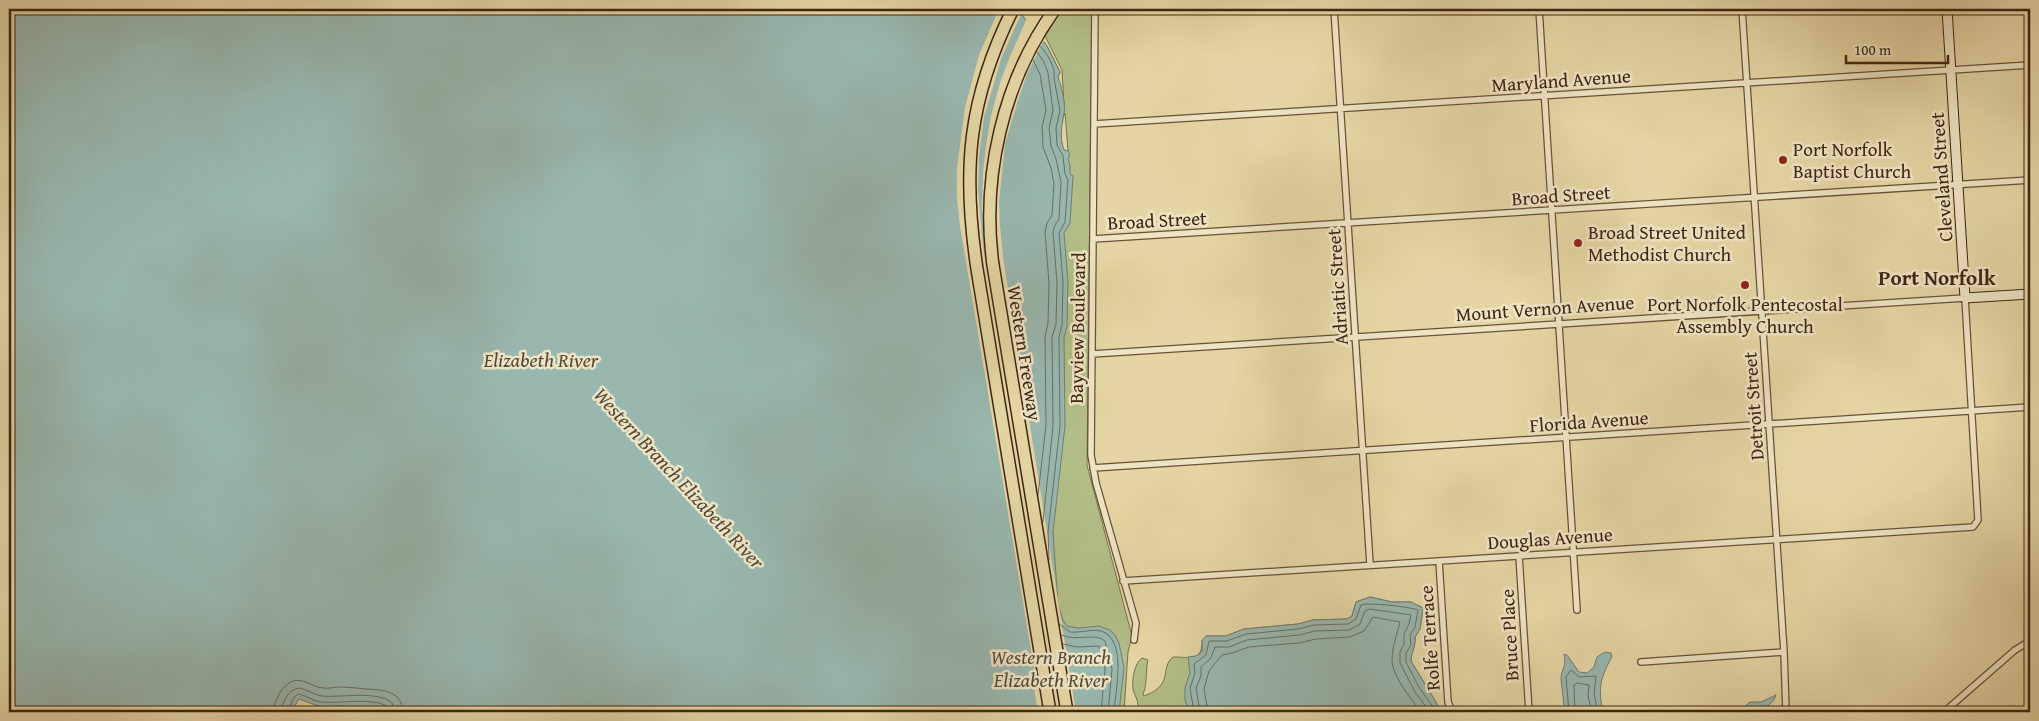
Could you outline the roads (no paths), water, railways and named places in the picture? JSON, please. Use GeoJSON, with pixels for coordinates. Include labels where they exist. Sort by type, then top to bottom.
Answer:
{"type":"FeatureCollection","features":[{"type":"Feature","properties":{"kind":"highway","name":"Western Freeway"},"geometry":{"type":"LineString","coordinates":[[1013,9],[990,60],[981,91],[969,158],[968,189],[970,225],[1050,712]]}},
{"type":"Feature","properties":{"kind":"highway"},"geometry":{"type":"LineString","coordinates":[[992,171],[993,141],[1002,104],[1020,58],[1046,9]]}},
{"type":"Feature","properties":{"kind":"highway","name":"Western Freeway"},"geometry":{"type":"LineString","coordinates":[[1055,9],[1034,42],[1013,89],[1003,122],[992,171],[989,227],[993,265],[1067,712]]}},
{"type":"Feature","properties":{"kind":"street","name":"Bayview Boulevard"},"geometry":{"type":"LineString","coordinates":[[1095,9],[1091,455],[1123,581],[1136,623],[1134,640]]}},
{"type":"Feature","properties":{"kind":"street","name":"Adriatic Street"},"geometry":{"type":"LineString","coordinates":[[1334,9],[1370,564]]}},
{"type":"Feature","properties":{"kind":"street"},"geometry":{"type":"LineString","coordinates":[[1539,9],[1577,610]]}},
{"type":"Feature","properties":{"kind":"street","name":"Detroit Street"},"geometry":{"type":"LineString","coordinates":[[1742,9],[1784,652],[1786,712]]}},
{"type":"Feature","properties":{"kind":"street","name":"Cleveland Street"},"geometry":{"type":"LineString","coordinates":[[1947,9],[1972,411],[1977,524]]}},
{"type":"Feature","properties":{"kind":"street","name":"Maryland Avenue"},"geometry":{"type":"LineString","coordinates":[[1094,124],[2030,66]]}},
{"type":"Feature","properties":{"kind":"street","name":"Broad Street"},"geometry":{"type":"LineString","coordinates":[[1093,238],[2030,180]]}},
{"type":"Feature","properties":{"kind":"street","name":"Mount Vernon Avenue"},"geometry":{"type":"LineString","coordinates":[[1092,354],[2030,294]]}},
{"type":"Feature","properties":{"kind":"street","name":"Florida Avenue"},"geometry":{"type":"LineString","coordinates":[[1093,468],[2030,407]]}},
{"type":"Feature","properties":{"kind":"street","name":"Douglas Avenue"},"geometry":{"type":"LineString","coordinates":[[1123,581],[1776,538],[1973,527],[1977,524]]}},
{"type":"Feature","properties":{"kind":"street","name":"Bruce Place"},"geometry":{"type":"LineString","coordinates":[[1520,556],[1529,712]]}},
{"type":"Feature","properties":{"kind":"street","name":"Rolfe Terrace"},"geometry":{"type":"LineString","coordinates":[[1439,561],[1448,702],[1452,712]]}},
{"type":"Feature","properties":{"kind":"street"},"geometry":{"type":"LineString","coordinates":[[1944,712],[2015,650],[2030,641]]}},
{"type":"Feature","properties":{"kind":"street"},"geometry":{"type":"LineString","coordinates":[[1640,662],[1784,652]]}},
{"type":"Feature","properties":{"kind":"water","name":"Elizabeth River"},"geometry":{"type":"Polygon","coordinates":[[[9,9],[1017,9],[1047,46],[1060,72],[1058,77],[1063,95],[1064,109],[1061,132],[1062,141],[1064,150],[1070,154],[1068,159],[1070,174],[1073,176],[1070,223],[1064,233],[1068,282],[1067,326],[1064,337],[1065,426],[1053,532],[1058,604],[1067,626],[1078,628],[1099,626],[1110,630],[1115,635],[1119,643],[1124,668],[1119,712],[385,712],[379,708],[321,707],[299,699],[291,712],[9,712],[9,9]]]}},
{"type":"Feature","properties":{"kind":"water"},"geometry":{"type":"Polygon","coordinates":[[[1370,597],[1392,602],[1411,602],[1423,608],[1420,629],[1415,637],[1411,661],[1442,712],[1189,712],[1185,700],[1185,688],[1190,672],[1188,657],[1196,656],[1202,652],[1202,640],[1206,636],[1226,636],[1244,629],[1298,624],[1313,620],[1347,619],[1352,616],[1356,602],[1370,597]]]}},
{"type":"Feature","properties":{"kind":"water"},"geometry":{"type":"Polygon","coordinates":[[[1605,652],[1611,653],[1612,657],[1601,683],[1603,712],[1564,712],[1561,676],[1565,662],[1564,654],[1567,655],[1579,672],[1587,673],[1594,667],[1597,657],[1605,652]]]}},
{"type":"Feature","properties":{"kind":"water"},"geometry":{"type":"Polygon","coordinates":[[[1776,695],[1774,700],[1762,712],[1738,712],[1750,702],[1761,702],[1776,695]]]}},
{"type":"Feature","properties":{"kind":"place","name":"Port Norfolk Baptist Church"},"geometry":{"type":"Point","coordinates":[1783,160]}},
{"type":"Feature","properties":{"kind":"place","name":"Broad Street United Methodist Church"},"geometry":{"type":"Point","coordinates":[1578,243]}},
{"type":"Feature","properties":{"kind":"place","name":"Port Norfolk Pentecostal Assembly Church"},"geometry":{"type":"Point","coordinates":[1745,285]}},
{"type":"Feature","properties":{"kind":"district","name":"Port Norfolk"},"geometry":{"type":"Point","coordinates":[1937,278]}},
{"type":"Feature","properties":{"kind":"water label","name":"Western Branch Elizabeth River"},"geometry":{"type":"Point","coordinates":[679,478]}},
{"type":"Feature","properties":{"kind":"water label","name":"Western Branch Elizabeth River"},"geometry":{"type":"Point","coordinates":[1051,668]}}]}
